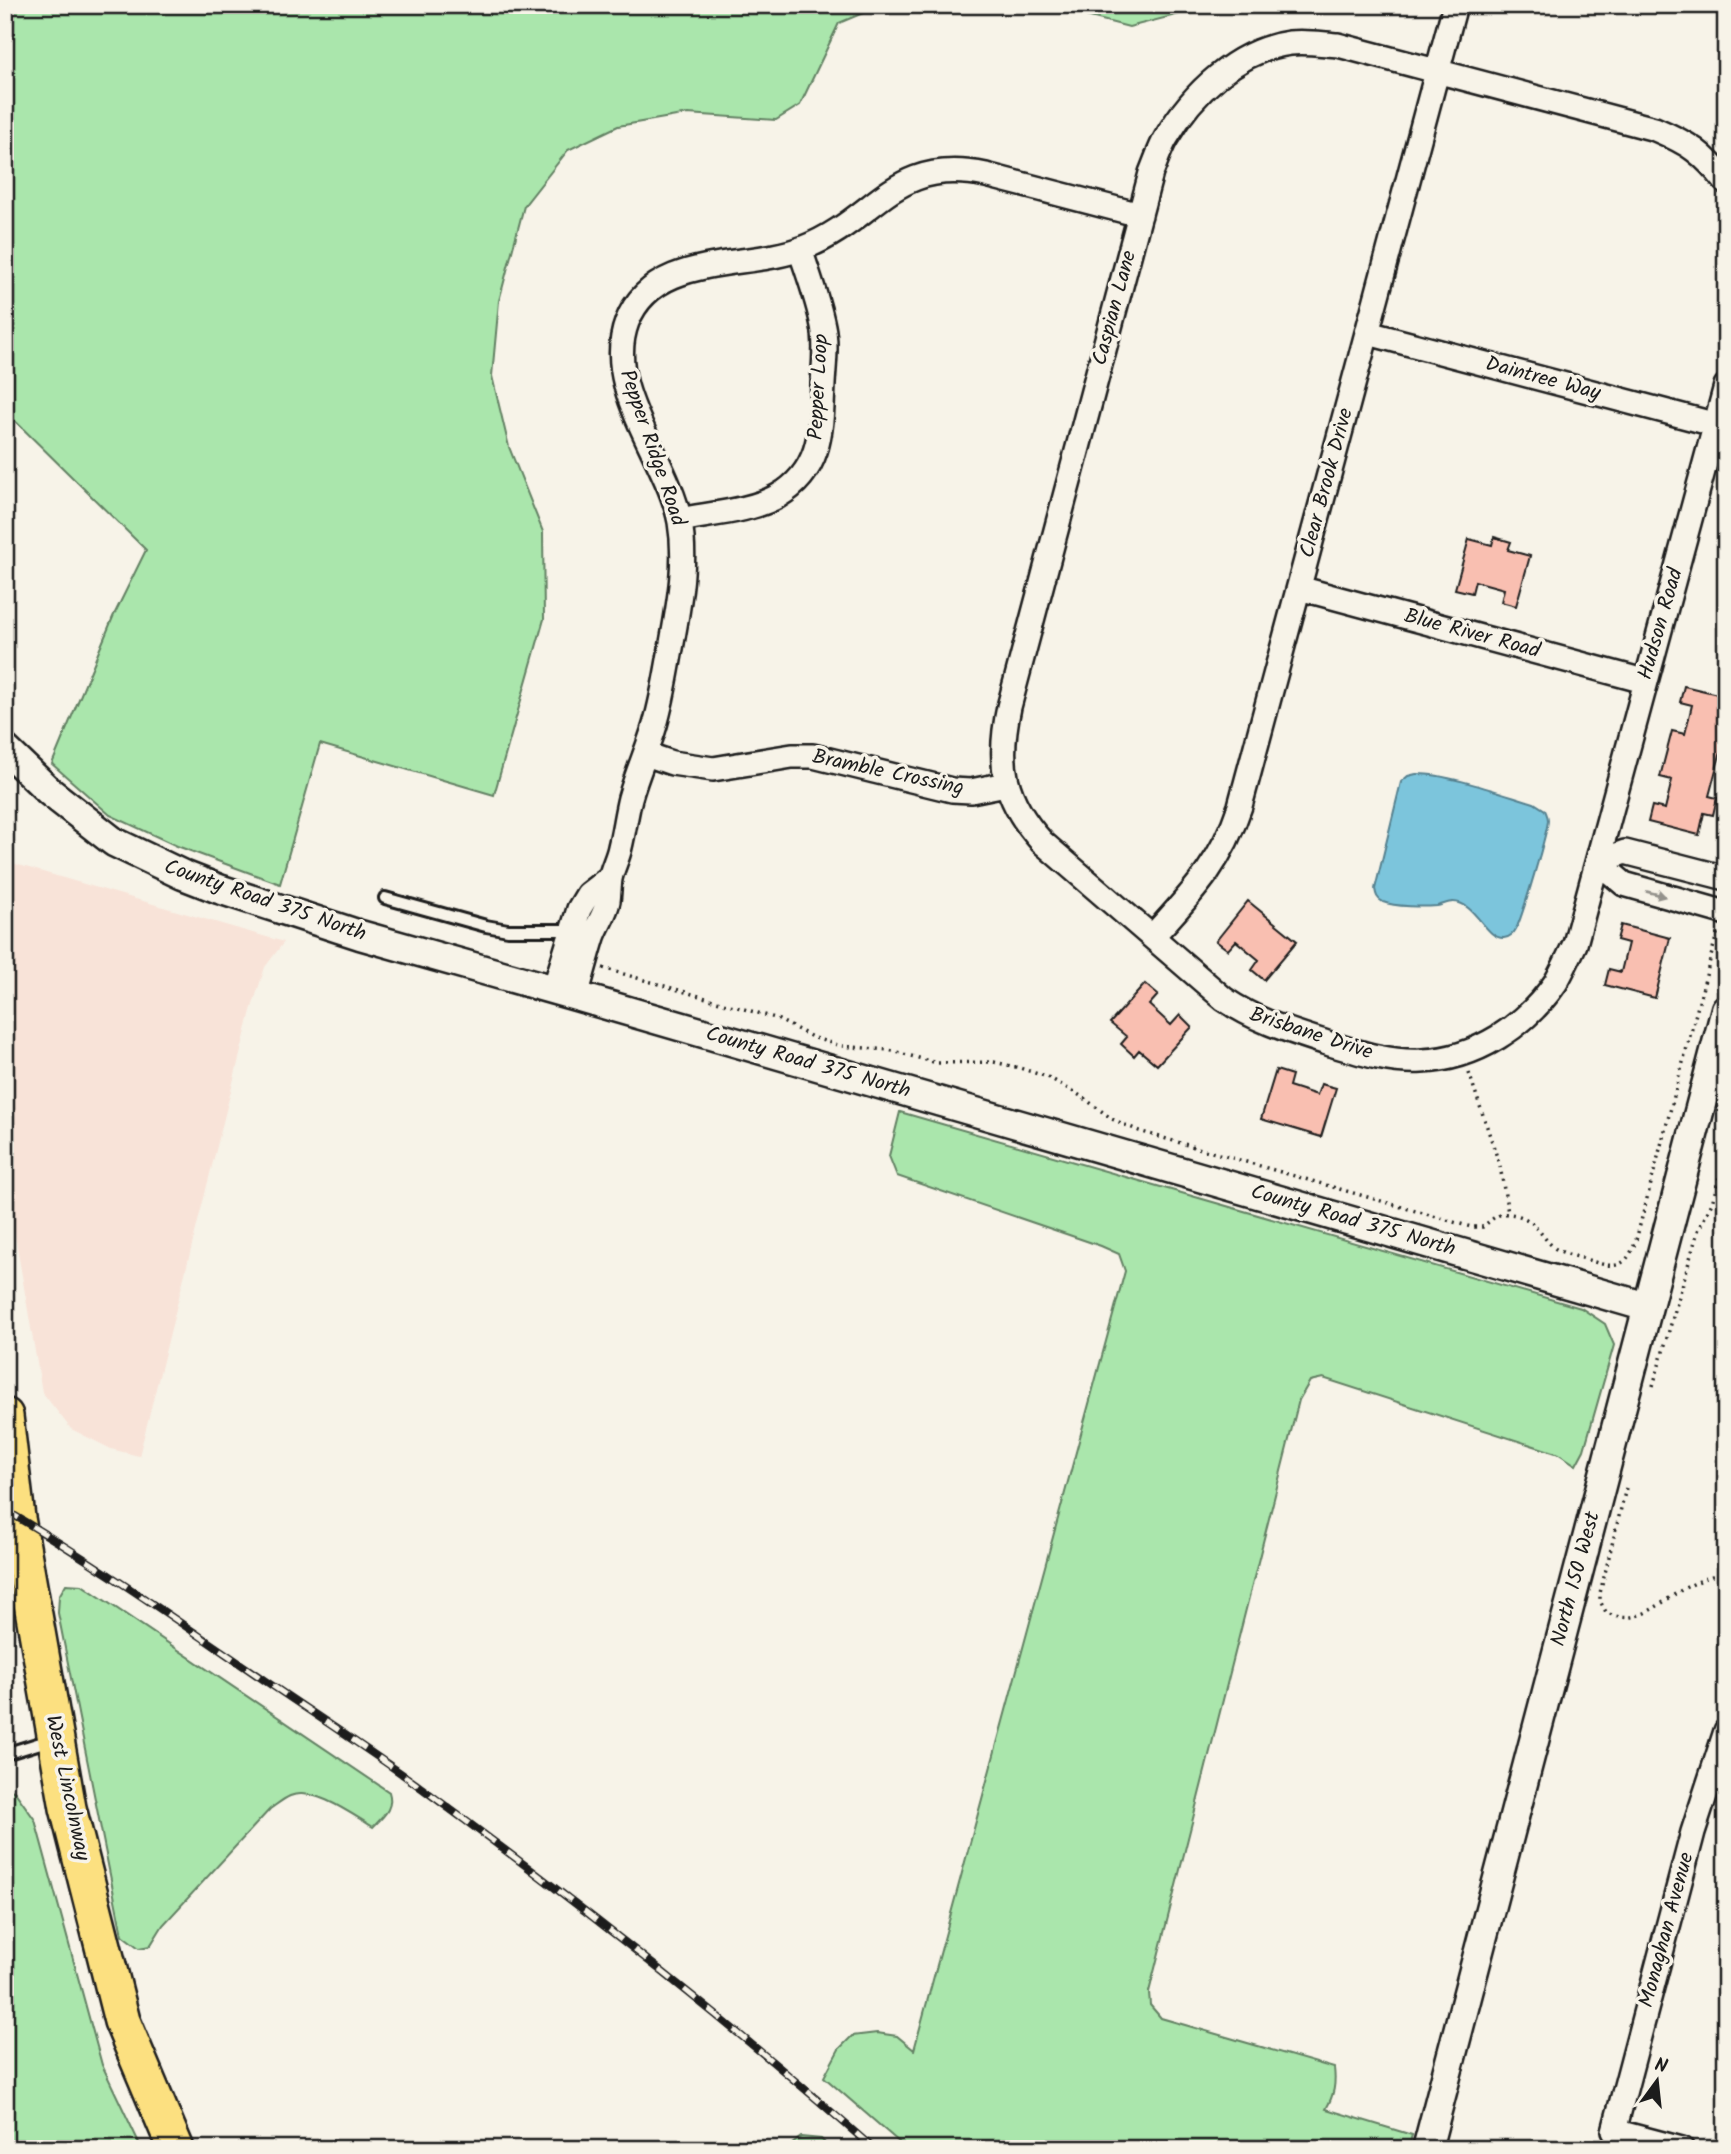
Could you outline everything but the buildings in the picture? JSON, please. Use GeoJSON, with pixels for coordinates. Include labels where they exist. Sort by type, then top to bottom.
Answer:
{"type":"FeatureCollection","features":[{"type":"Feature","properties":{"kind":"main road","name":"West Lincolnway"},"geometry":{"type":"LineString","coordinates":[[5,1416],[18,1518],[68,1808],[122,2021],[176,2149]]}},
{"type":"Feature","properties":{"kind":"street","name":"Clear Brook Drive"},"geometry":{"type":"LineString","coordinates":[[1152,937],[1204,879],[1231,834],[1455,5]]}},
{"type":"Feature","properties":{"kind":"street","name":"Caspian Lane"},"geometry":{"type":"LineString","coordinates":[[1006,784],[1003,747],[1009,707],[1151,173],[1165,140],[1185,110],[1231,66],[1262,49],[1292,42],[1338,46],[1438,72]]}},
{"type":"Feature","properties":{"kind":"street"},"geometry":{"type":"LineString","coordinates":[[1438,72],[1655,130],[1687,143],[1710,162],[1726,181]]}},
{"type":"Feature","properties":{"kind":"street","name":"Pepper Ridge Road"},"geometry":{"type":"LineString","coordinates":[[565,993],[582,933],[588,894],[610,877],[620,850],[630,798],[663,694],[681,594],[683,542],[680,520],[666,475],[625,385],[621,364],[627,321],[639,301],[654,286],[694,269],[800,249],[841,227],[906,181],[932,172],[966,171],[986,175],[1140,215]]}},
{"type":"Feature","properties":{"kind":"street","name":"Pepper Loop"},"geometry":{"type":"LineString","coordinates":[[680,520],[761,504],[777,497],[805,472],[815,455],[821,435],[825,346],[820,310],[800,249]]}},
{"type":"Feature","properties":{"kind":"street","name":"Daintree Way"},"geometry":{"type":"LineString","coordinates":[[1368,333],[1717,425]]}},
{"type":"Feature","properties":{"kind":"street","name":"Hudson Road"},"geometry":{"type":"LineString","coordinates":[[1598,862],[1644,681],[1726,386]]}},
{"type":"Feature","properties":{"kind":"street","name":"Blue River Road"},"geometry":{"type":"LineString","coordinates":[[1299,588],[1644,681]]}},
{"type":"Feature","properties":{"kind":"street","name":"County Road 375 North"},"geometry":{"type":"LineString","coordinates":[[5,749],[50,792],[114,842],[183,875],[360,935],[1647,1307]]}},
{"type":"Feature","properties":{"kind":"street","name":"Bramble Crossing"},"geometry":{"type":"LineString","coordinates":[[646,754],[672,763],[713,769],[780,758],[813,756],[952,790],[971,791],[1006,784]]}},
{"type":"Feature","properties":{"kind":"street","name":"Brisbane Drive"},"geometry":{"type":"LineString","coordinates":[[1006,784],[1021,815],[1042,842],[1224,999],[1246,1014],[1273,1026],[1360,1053],[1389,1059],[1421,1061],[1451,1057],[1489,1042],[1516,1026],[1539,1005],[1557,980],[1575,944],[1598,862]]}},
{"type":"Feature","properties":{"kind":"street"},"geometry":{"type":"LineString","coordinates":[[1598,862],[1626,852],[1726,878]]}},
{"type":"Feature","properties":{"kind":"street"},"geometry":{"type":"LineString","coordinates":[[1598,862],[1624,884],[1724,913]]}},
{"type":"Feature","properties":{"kind":"street","name":"Pepper Ridge Road"},"geometry":{"type":"LineString","coordinates":[[565,993],[586,963],[582,933]]}},
{"type":"Feature","properties":{"kind":"street","name":"North 150 West"},"geometry":{"type":"LineString","coordinates":[[1427,2149],[1726,1009]]}},
{"type":"Feature","properties":{"kind":"street","name":"Monaghan Avenue"},"geometry":{"type":"LineString","coordinates":[[1682,2149],[1614,2131],[1693,1832],[1726,1731]]}},
{"type":"Feature","properties":{"kind":"lane"},"geometry":{"type":"LineString","coordinates":[[385,898],[508,930],[582,933]]}},
{"type":"Feature","properties":{"kind":"lane"},"geometry":{"type":"LineString","coordinates":[[5,1754],[56,1738]]}},
{"type":"Feature","properties":{"kind":"path"},"geometry":{"type":"LineString","coordinates":[[586,963],[775,1018],[814,1038],[841,1046],[889,1050],[937,1063],[993,1062],[1020,1068],[1050,1078],[1112,1119],[1139,1131],[1471,1227],[1483,1227],[1497,1214],[1508,1213],[1528,1219],[1556,1249],[1610,1266],[1621,1265],[1632,1254],[1724,913]]}},
{"type":"Feature","properties":{"kind":"path"},"geometry":{"type":"LineString","coordinates":[[1462,1053],[1500,1166],[1508,1213]]}},
{"type":"Feature","properties":{"kind":"path"},"geometry":{"type":"LineString","coordinates":[[1650,1397],[1698,1231],[1711,1208],[1726,1152]]}},
{"type":"Feature","properties":{"kind":"path"},"geometry":{"type":"LineString","coordinates":[[1628,1482],[1599,1595],[1606,1612],[1624,1618],[1636,1616],[1653,1609],[1685,1588],[1726,1571]]}},
{"type":"Feature","properties":{"kind":"shaded area"},"geometry":{"type":"Polygon","coordinates":[[[5,861],[284,942],[265,967],[251,1011],[139,1456],[111,1449],[71,1429],[42,1392],[5,1177],[5,861]]]}},
{"type":"Feature","properties":{"kind":"green space"},"geometry":{"type":"Polygon","coordinates":[[[5,5],[882,5],[839,23],[800,105],[776,120],[688,114],[618,126],[568,150],[524,206],[499,301],[492,376],[509,447],[543,532],[544,619],[494,795],[320,744],[280,884],[177,846],[110,815],[52,764],[113,617],[146,550],[5,411],[5,5]]]}},
{"type":"Feature","properties":{"kind":"green space"},"geometry":{"type":"Polygon","coordinates":[[[1034,5],[1189,5],[1184,13],[1129,27],[1034,5]]]}},
{"type":"Feature","properties":{"kind":"green space"},"geometry":{"type":"Polygon","coordinates":[[[900,1112],[1581,1308],[1605,1324],[1614,1345],[1584,1450],[1576,1465],[1559,1454],[1323,1378],[1310,1381],[1299,1400],[1149,1992],[1150,2005],[1161,2018],[1334,2068],[1334,2089],[1326,2109],[1412,2135],[1408,2149],[907,2149],[824,2077],[839,2049],[852,2036],[877,2033],[897,2036],[914,2050],[1125,1271],[1119,1254],[1101,1246],[897,1176],[889,1156],[900,1112]]]}},
{"type":"Feature","properties":{"kind":"green space"},"geometry":{"type":"Polygon","coordinates":[[[66,1584],[82,1585],[389,1792],[390,1803],[384,1815],[373,1827],[322,1798],[300,1794],[287,1797],[270,1809],[163,1925],[150,1946],[139,1948],[122,1935],[58,1613],[59,1596],[66,1584]]]}},
{"type":"Feature","properties":{"kind":"green space"},"geometry":{"type":"Polygon","coordinates":[[[5,1787],[15,1792],[35,1820],[102,2065],[142,2149],[5,2149],[5,1787]]]}},
{"type":"Feature","properties":{"kind":"green space"},"geometry":{"type":"Polygon","coordinates":[[[801,2137],[821,2139],[831,2149],[786,2149],[801,2137]]]}},
{"type":"Feature","properties":{"kind":"water"},"geometry":{"type":"Polygon","coordinates":[[[1416,774],[1475,785],[1534,803],[1545,810],[1547,827],[1529,892],[1515,931],[1509,936],[1497,937],[1491,933],[1461,904],[1453,902],[1437,906],[1402,906],[1388,904],[1377,897],[1375,889],[1401,782],[1416,774]]]}},
{"type":"Feature","properties":{"kind":"railway"},"geometry":{"type":"LineString","coordinates":[[5,1510],[136,1593],[416,1784],[649,1961],[874,2149]]}}]}
